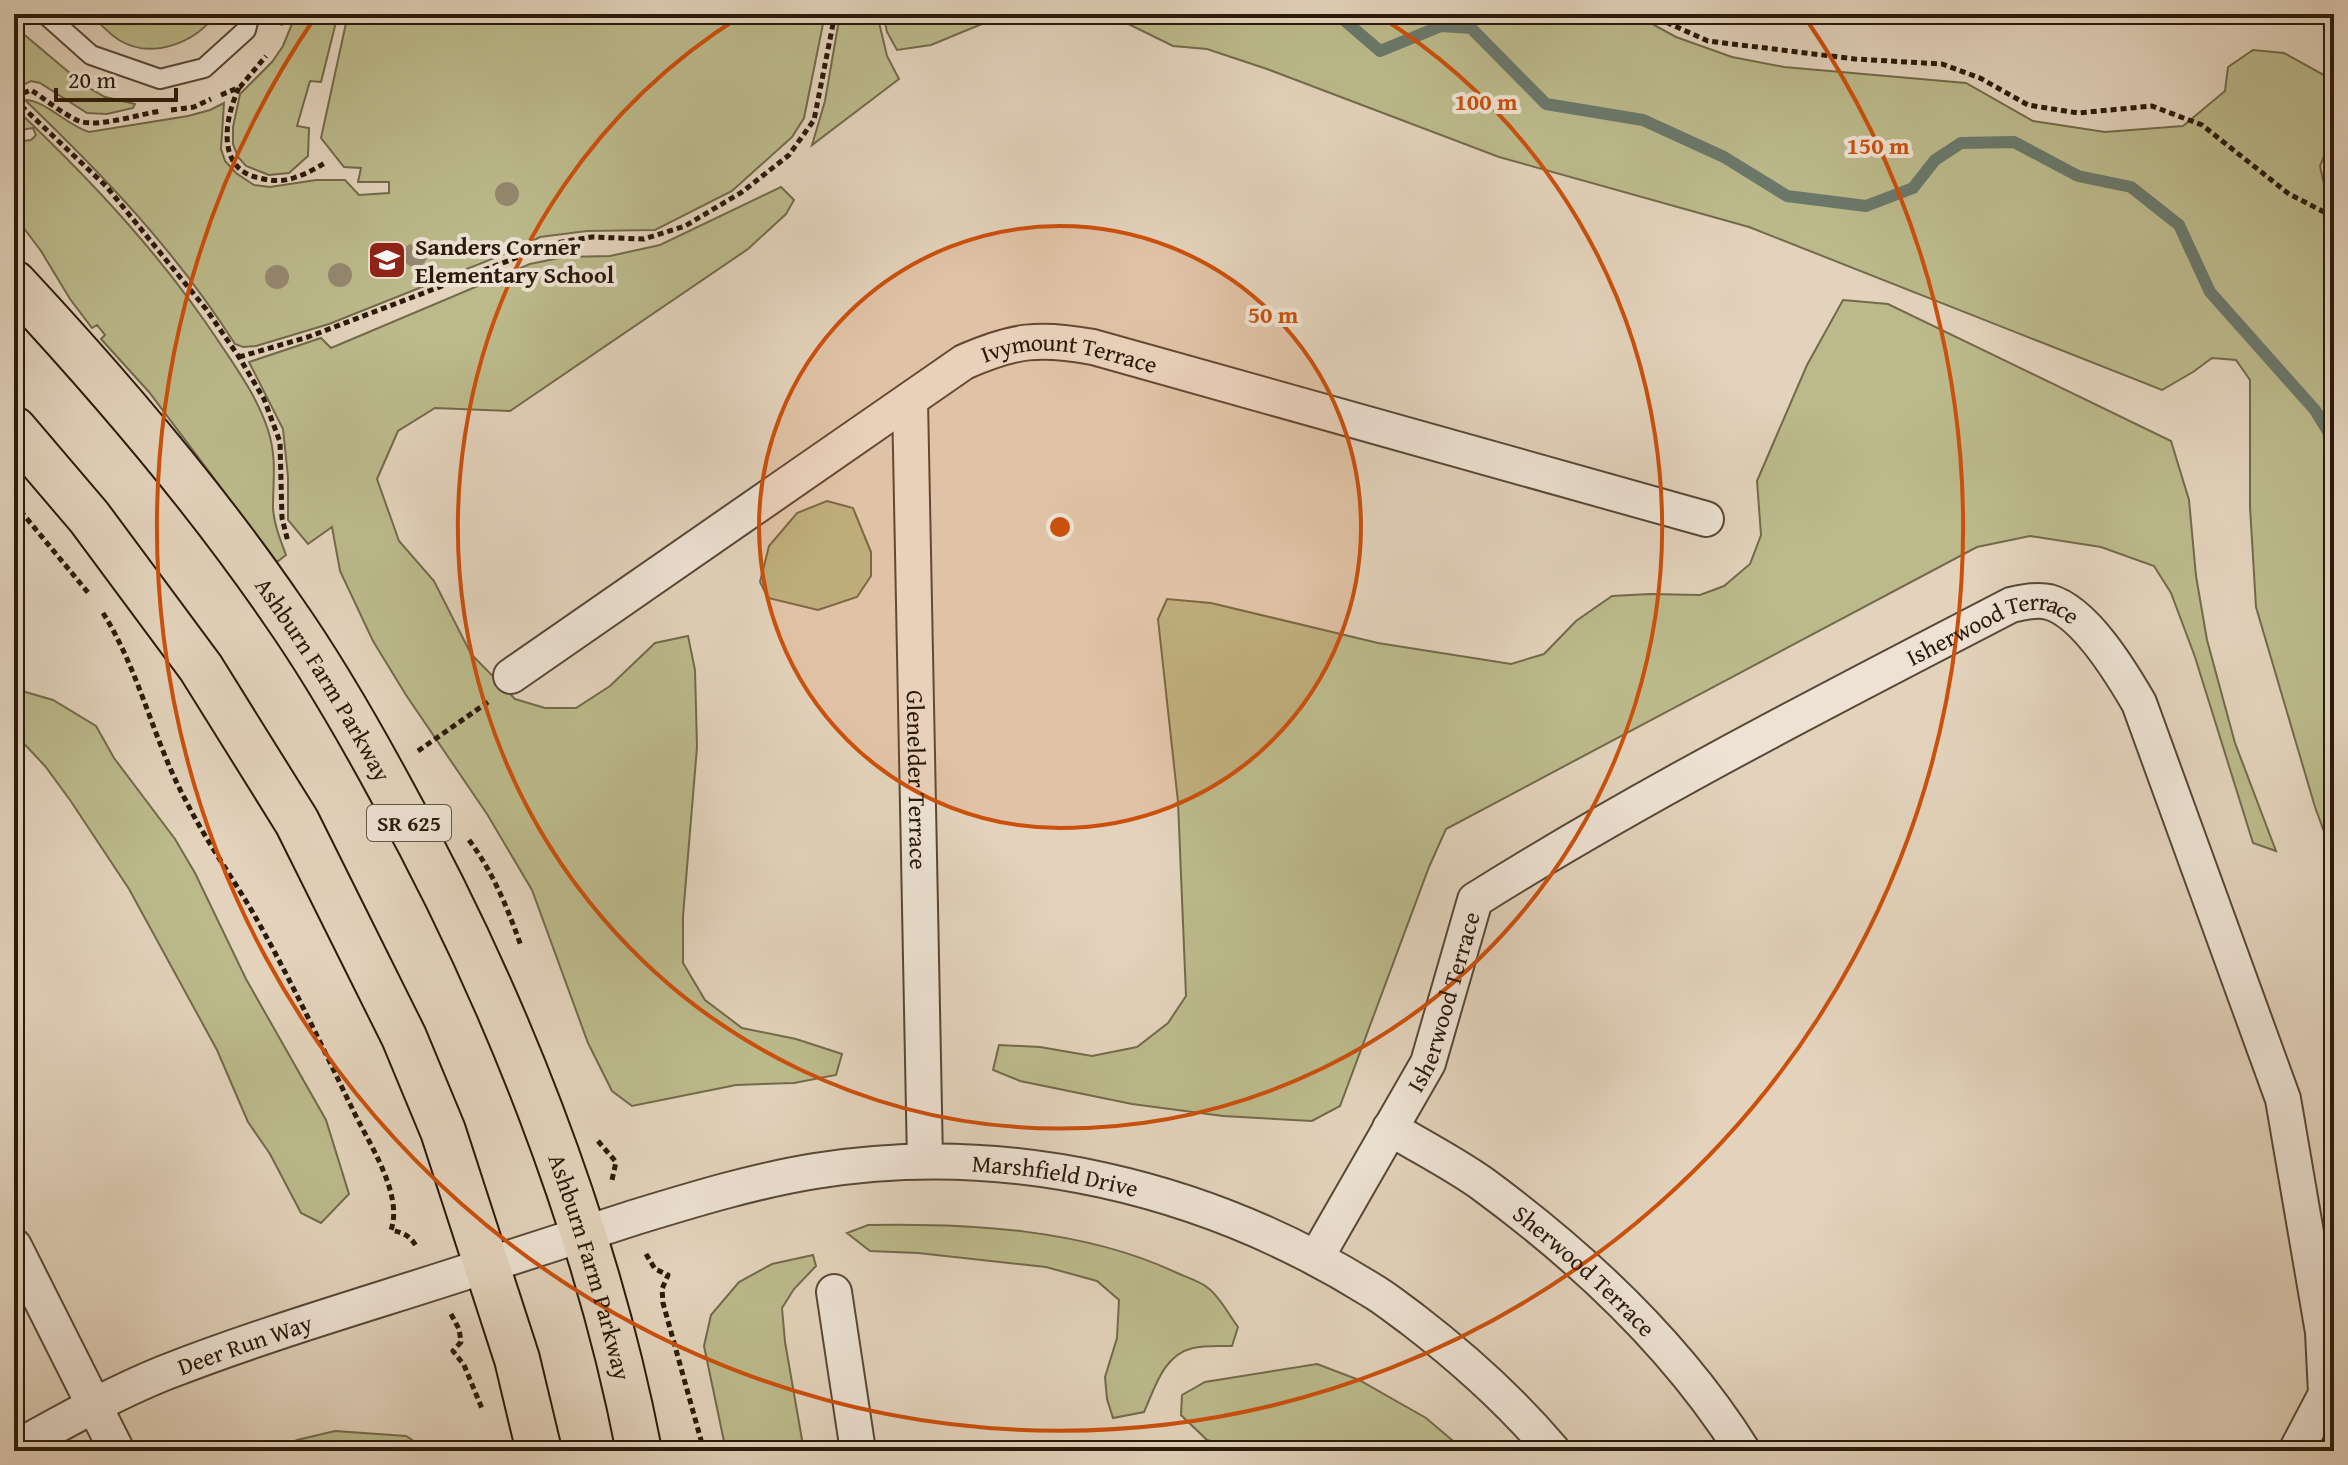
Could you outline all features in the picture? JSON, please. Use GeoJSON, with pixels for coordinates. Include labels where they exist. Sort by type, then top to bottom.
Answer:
{"type":"FeatureCollection","features":[{"type":"Feature","properties":{"kind":"main road","name":"Ashburn Farm Parkway"},"geometry":{"type":"LineString","coordinates":[[14,283],[135,417],[284,611],[353,721],[411,826],[472,945],[529,1083],[583,1233],[639,1451]]}},
{"type":"Feature","properties":{"kind":"main road"},"geometry":{"type":"LineString","coordinates":[[14,429],[89,517],[201,668],[297,822],[404,1037],[443,1131],[517,1359],[539,1451]]}},
{"type":"Feature","properties":{"kind":"street","name":"Ivymount Terrace"},"geometry":{"type":"LineString","coordinates":[[517,672],[964,362],[995,349],[1027,341],[1060,341],[1108,351],[1706,519]]}},
{"type":"Feature","properties":{"kind":"street","name":"Glenelder Terrace"},"geometry":{"type":"LineString","coordinates":[[910,400],[925,1161]]}},
{"type":"Feature","properties":{"kind":"street","name":"Isherwood Terrace"},"geometry":{"type":"LineString","coordinates":[[1316,1258],[1428,1063],[1475,900],[1553,851],[1797,716],[2011,605],[2048,602],[2073,614],[2117,666],[2139,703],[2283,1099],[2323,1332],[2326,1394],[2296,1451]]}},
{"type":"Feature","properties":{"kind":"street","name":"Sherwood Terrace"},"geometry":{"type":"LineString","coordinates":[[1390,1128],[1481,1183],[1559,1243],[1626,1306],[1688,1374],[1743,1451]]}},
{"type":"Feature","properties":{"kind":"street","name":"Marshfield Drive"},"geometry":{"type":"LineString","coordinates":[[488,1265],[732,1188],[815,1171],[925,1161],[1010,1165],[1094,1177],[1175,1198],[1254,1227],[1375,1292],[1438,1339],[1500,1392],[1553,1451]]}},
{"type":"Feature","properties":{"kind":"street"},"geometry":{"type":"LineString","coordinates":[[14,1246],[117,1451]]}},
{"type":"Feature","properties":{"kind":"street","name":"Deer Run Way"},"geometry":{"type":"LineString","coordinates":[[14,1449],[95,1405],[165,1373],[488,1265]]}},
{"type":"Feature","properties":{"kind":"street"},"geometry":{"type":"LineString","coordinates":[[834,1292],[858,1451]]}},
{"type":"Feature","properties":{"kind":"lane"},"geometry":{"type":"LineString","coordinates":[[45,14],[91,55],[160,79],[204,68],[246,30],[250,14]]}},
{"type":"Feature","properties":{"kind":"path"},"geometry":{"type":"LineString","coordinates":[[239,357],[308,337],[555,243],[592,237],[644,239],[685,226],[742,192],[789,155],[814,120],[835,14]]}},
{"type":"Feature","properties":{"kind":"path"},"geometry":{"type":"LineString","coordinates":[[1648,14],[1708,41],[1855,59],[1942,64],[1980,78],[2028,105],[2078,113],[2152,106],[2202,125],[2289,194],[2334,217]]}},
{"type":"Feature","properties":{"kind":"path"},"geometry":{"type":"LineString","coordinates":[[240,87],[231,105],[226,135],[232,161],[252,177],[273,181],[295,178],[325,163]]}},
{"type":"Feature","properties":{"kind":"path"},"geometry":{"type":"LineString","coordinates":[[2326,214],[2334,196]]}},
{"type":"Feature","properties":{"kind":"path"},"geometry":{"type":"LineString","coordinates":[[14,503],[98,605],[114,631],[142,690],[162,753],[186,803],[252,912],[308,1017],[386,1177],[395,1206],[391,1230],[406,1233],[414,1240],[459,1329],[461,1342],[453,1351],[464,1365],[485,1417]]}},
{"type":"Feature","properties":{"kind":"path"},"geometry":{"type":"LineString","coordinates":[[14,512],[28,520]]}},
{"type":"Feature","properties":{"kind":"path"},"geometry":{"type":"LineString","coordinates":[[414,754],[510,687],[517,672]]}},
{"type":"Feature","properties":{"kind":"shaded area"},"geometry":{"type":"Polygon","coordinates":[[[89,14],[216,14],[185,40],[159,48],[145,48],[119,40],[89,14]]]}},
{"type":"Feature","properties":{"kind":"shaded area"},"geometry":{"type":"Polygon","coordinates":[[[296,14],[338,14],[321,82],[310,81],[297,126],[309,128],[308,156],[289,173],[269,175],[246,166],[238,157],[233,144],[233,127],[240,94],[272,62],[283,46],[296,14]]]}},
{"type":"Feature","properties":{"kind":"shaded area"},"geometry":{"type":"Polygon","coordinates":[[[348,14],[825,14],[804,118],[792,137],[732,191],[655,230],[587,231],[540,237],[329,324],[243,347],[235,344],[188,277],[138,216],[25,100],[40,104],[89,132],[188,116],[224,103],[221,149],[225,161],[254,185],[270,187],[316,180],[345,180],[359,195],[389,193],[389,182],[358,182],[361,168],[344,167],[321,138],[348,14]]]}},
{"type":"Feature","properties":{"kind":"shaded area"},"geometry":{"type":"Polygon","coordinates":[[[840,14],[877,14],[887,56],[899,79],[812,145],[825,101],[840,14]]]}},
{"type":"Feature","properties":{"kind":"shaded area"},"geometry":{"type":"Polygon","coordinates":[[[883,14],[1006,14],[931,45],[897,50],[887,32],[883,14]]]}},
{"type":"Feature","properties":{"kind":"shaded area"},"geometry":{"type":"Polygon","coordinates":[[[1108,14],[1637,14],[1676,37],[1732,57],[1784,67],[1966,83],[2033,121],[2105,132],[2183,126],[2225,91],[2228,67],[2253,50],[2284,53],[2331,79],[2334,89],[2334,132],[2320,166],[2334,229],[2334,859],[2315,807],[2256,607],[2250,507],[2250,380],[2236,360],[2212,358],[2162,390],[1749,227],[1499,157],[1267,69],[1207,49],[1173,46],[1108,14]]]}},
{"type":"Feature","properties":{"kind":"shaded area"},"geometry":{"type":"Polygon","coordinates":[[[14,26],[84,85],[105,97],[135,104],[133,108],[107,114],[87,113],[40,83],[31,81],[15,89],[14,26]]]}},
{"type":"Feature","properties":{"kind":"shaded area"},"geometry":{"type":"Polygon","coordinates":[[[14,111],[18,111],[74,166],[151,251],[199,313],[248,386],[264,419],[273,450],[273,508],[286,555],[277,562],[149,392],[101,339],[105,335],[97,325],[92,328],[70,299],[41,251],[14,215],[14,142],[31,140],[36,135],[33,128],[20,130],[14,126],[14,111]]]}},
{"type":"Feature","properties":{"kind":"shaded area"},"geometry":{"type":"Polygon","coordinates":[[[781,187],[794,200],[786,214],[748,249],[510,411],[435,408],[398,431],[377,479],[399,541],[434,581],[471,654],[515,699],[545,708],[576,708],[610,686],[655,643],[688,636],[695,670],[697,747],[683,916],[683,963],[705,1000],[742,1028],[796,1039],[842,1054],[836,1075],[794,1083],[736,1085],[632,1106],[612,1091],[588,1043],[532,890],[487,814],[373,641],[340,571],[332,527],[308,544],[288,520],[283,429],[249,362],[321,338],[331,348],[530,264],[564,257],[610,256],[660,245],[781,187]]]}},
{"type":"Feature","properties":{"kind":"shaded area"},"geometry":{"type":"Polygon","coordinates":[[[1843,300],[1888,304],[2171,441],[2189,500],[2196,576],[2207,640],[2235,743],[2276,851],[2253,843],[2195,657],[2171,593],[2154,566],[2101,547],[2030,536],[1977,547],[1446,829],[1340,1106],[1312,1121],[1223,1116],[1132,1104],[1020,1081],[993,1070],[999,1045],[1040,1047],[1092,1056],[1137,1047],[1168,1023],[1186,996],[1178,802],[1158,619],[1167,599],[1211,603],[1378,643],[1511,664],[1544,654],[1576,621],[1612,596],[1700,595],[1724,586],[1750,564],[1761,535],[1757,481],[1807,365],[1843,300]]]}},
{"type":"Feature","properties":{"kind":"shaded area"},"geometry":{"type":"Polygon","coordinates":[[[827,501],[853,508],[871,552],[871,576],[857,597],[818,610],[768,598],[760,582],[769,546],[797,513],[827,501]]]}},
{"type":"Feature","properties":{"kind":"shaded area"},"geometry":{"type":"Polygon","coordinates":[[[22,691],[53,700],[96,726],[114,758],[175,839],[195,873],[246,979],[326,1120],[349,1194],[321,1223],[301,1213],[270,1154],[248,1122],[217,1050],[129,889],[45,766],[14,733],[14,698],[22,691]]]}},
{"type":"Feature","properties":{"kind":"shaded area"},"geometry":{"type":"Polygon","coordinates":[[[868,1225],[985,1228],[1102,1246],[1140,1258],[1205,1286],[1238,1327],[1232,1346],[1198,1347],[1174,1358],[1156,1383],[1144,1412],[1113,1418],[1105,1377],[1117,1338],[1119,1300],[1097,1281],[1046,1267],[870,1251],[847,1233],[868,1225]]]}},
{"type":"Feature","properties":{"kind":"shaded area"},"geometry":{"type":"Polygon","coordinates":[[[813,1255],[816,1266],[794,1289],[782,1308],[804,1451],[726,1451],[704,1346],[711,1315],[739,1282],[772,1264],[813,1255]]]}},
{"type":"Feature","properties":{"kind":"shaded area"},"geometry":{"type":"Polygon","coordinates":[[[1317,1364],[1359,1380],[1426,1418],[1465,1451],[1252,1451],[1207,1440],[1181,1415],[1182,1395],[1205,1382],[1317,1364]]]}},
{"type":"Feature","properties":{"kind":"shaded area"},"geometry":{"type":"Polygon","coordinates":[[[335,1431],[406,1436],[429,1451],[276,1451],[297,1440],[335,1431]]]}},
{"type":"Feature","properties":{"kind":"waterway"},"geometry":{"type":"LineString","coordinates":[[1337,14],[1380,51],[1441,26],[1471,28],[1546,104],[1643,120],[1724,157],[1787,196],[1866,206],[1913,188],[1935,160],[1961,143],[2014,142],[2078,176],[2131,187],[2179,225],[2210,292],[2315,410],[2334,441]]}},
{"type":"Feature","properties":{"kind":"place","name":"Sanders Corner Elementary School"},"geometry":{"type":"Point","coordinates":[387,260]}}]}
